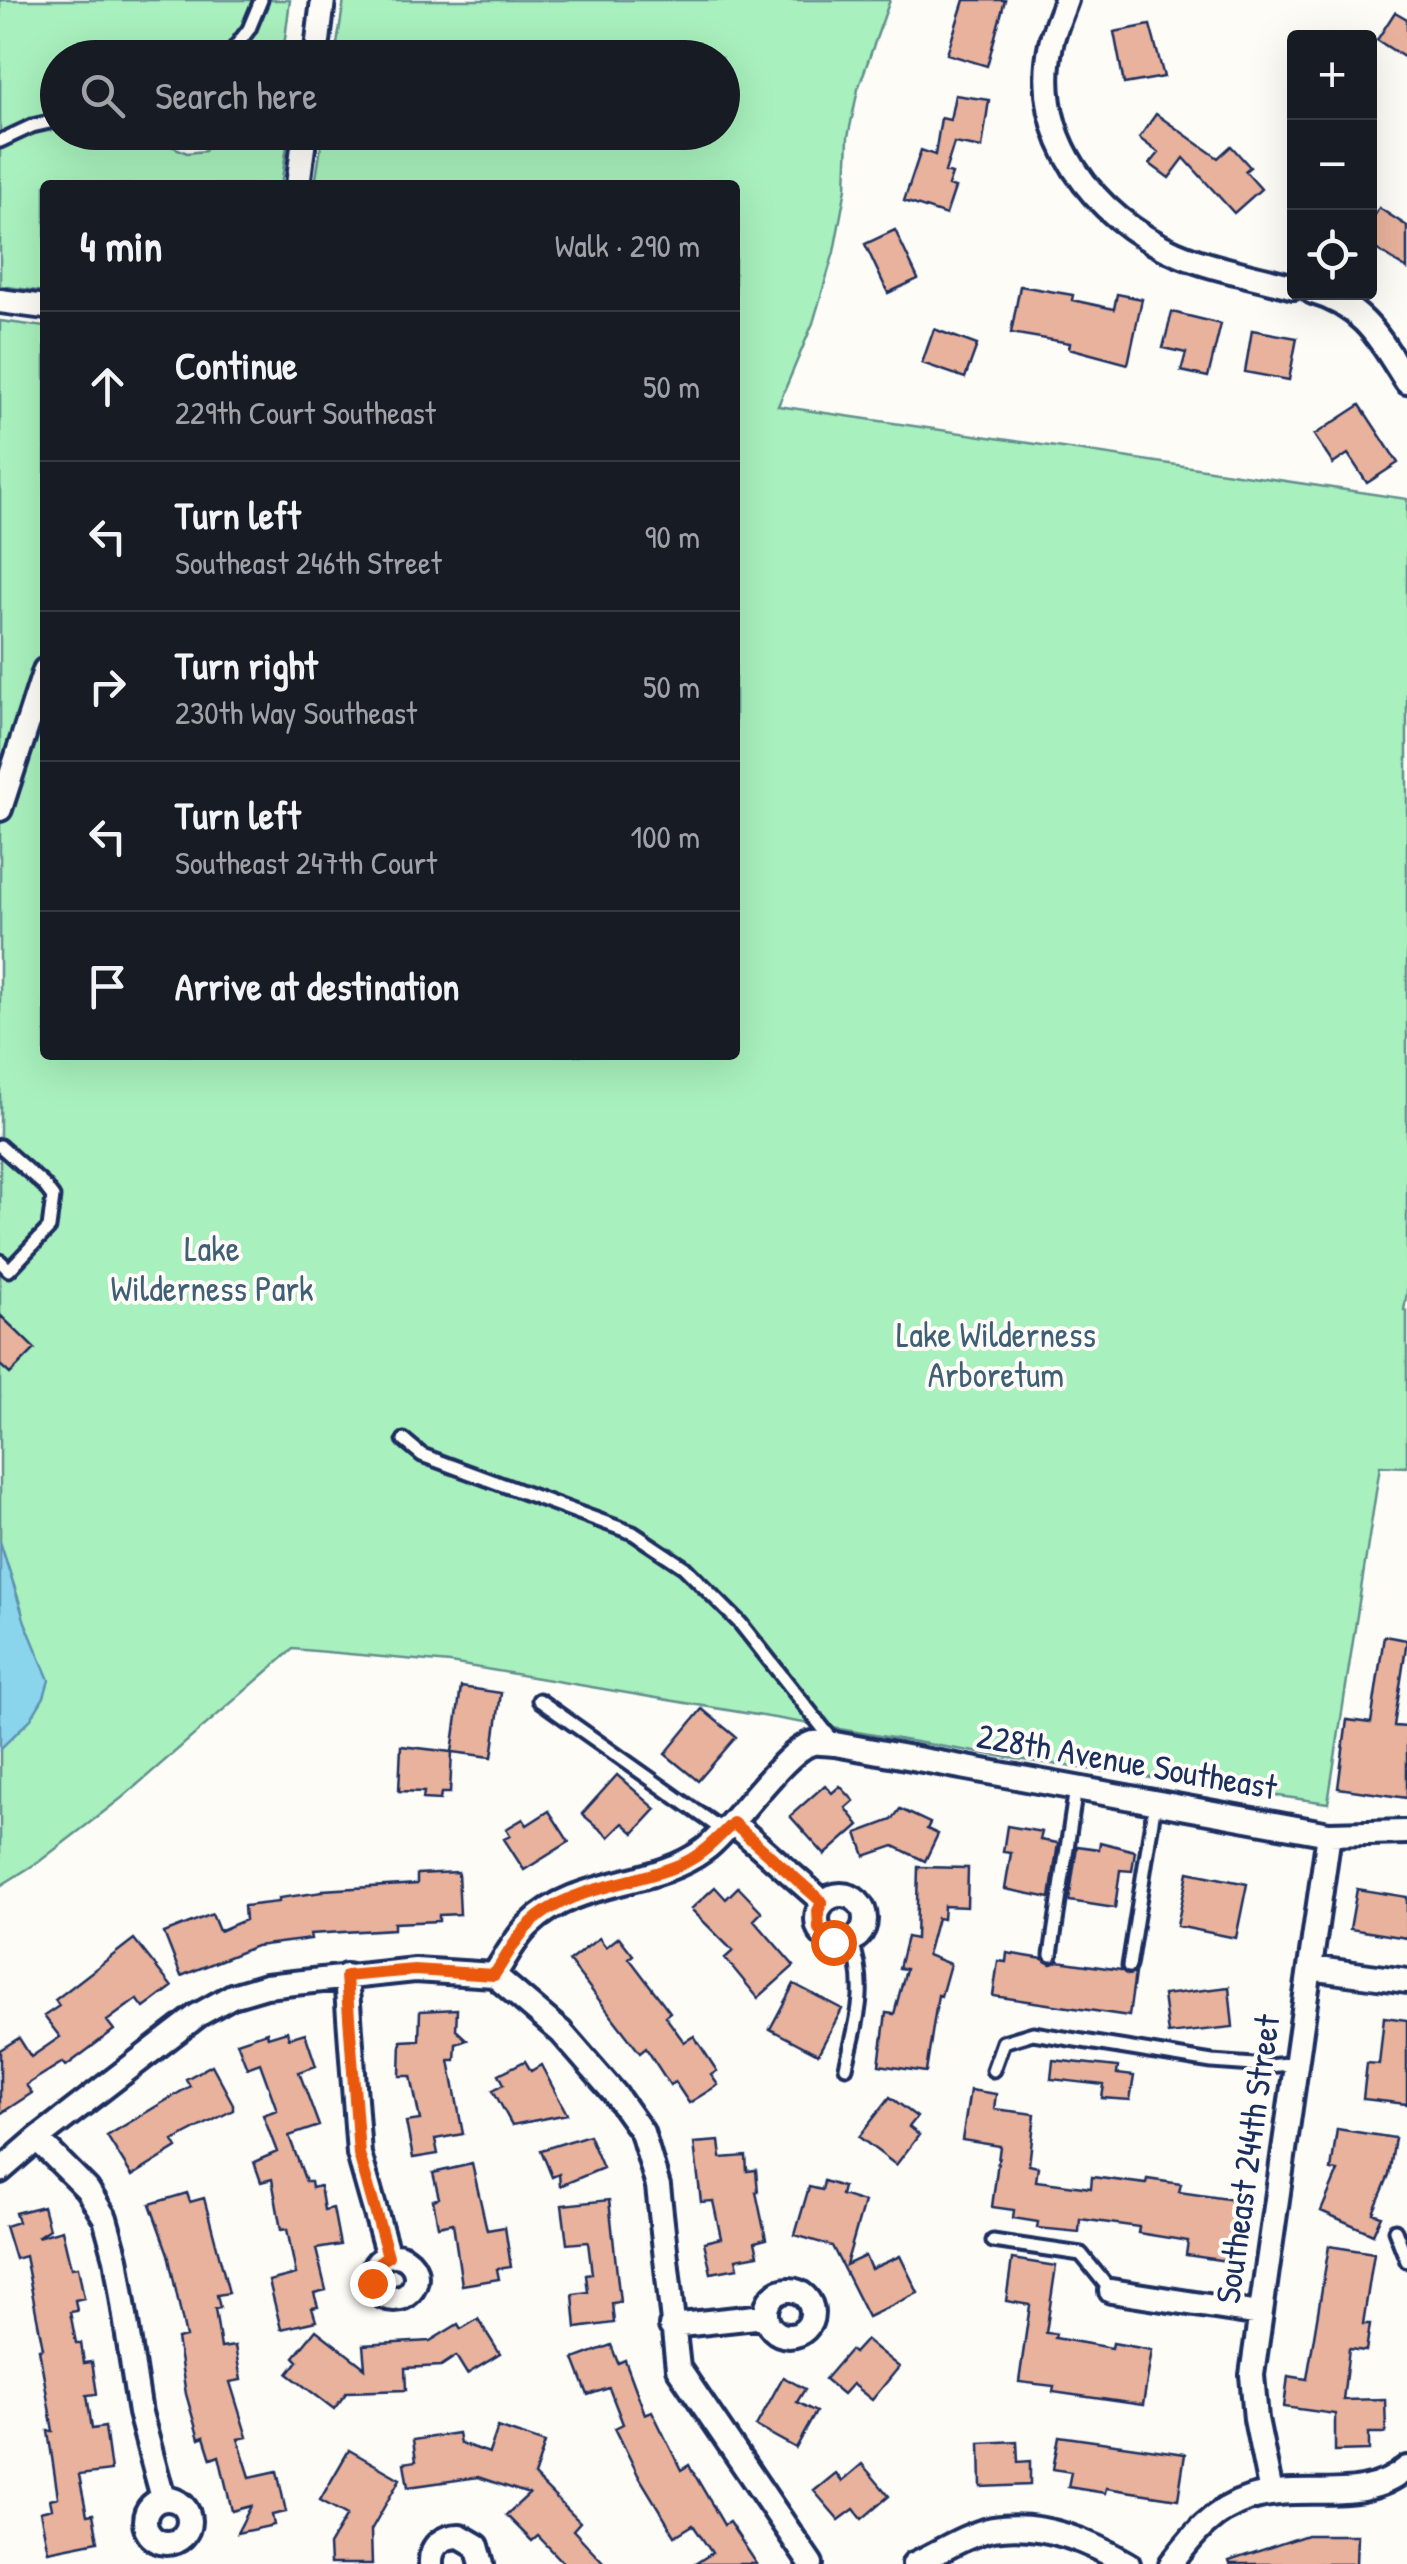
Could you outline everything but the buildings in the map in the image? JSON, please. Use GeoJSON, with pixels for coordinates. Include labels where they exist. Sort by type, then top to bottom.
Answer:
{"type":"FeatureCollection","features":[{"type":"Feature","properties":{"kind":"street"},"geometry":{"type":"LineString","coordinates":[[318,40],[324,0]]}},
{"type":"Feature","properties":{"kind":"street"},"geometry":{"type":"LineString","coordinates":[[1066,0],[1051,44],[1048,102],[1056,134],[1080,176],[1120,222],[1147,239],[1180,255],[1287,285]]}},
{"type":"Feature","properties":{"kind":"street"},"geometry":{"type":"LineString","coordinates":[[299,180],[303,150]]}},
{"type":"Feature","properties":{"kind":"street"},"geometry":{"type":"LineString","coordinates":[[1331,300],[1354,310],[1371,325],[1407,382]]}},
{"type":"Feature","properties":{"kind":"street"},"geometry":{"type":"LineString","coordinates":[[0,301],[40,307]]}},
{"type":"Feature","properties":{"kind":"street"},"geometry":{"type":"LineString","coordinates":[[0,810],[40,686]]}},
{"type":"Feature","properties":{"kind":"street"},"geometry":{"type":"LineString","coordinates":[[494,1975],[529,1925],[555,1907],[578,1895],[690,1860],[729,1827],[802,1748],[813,1743],[836,1744]]}},
{"type":"Feature","properties":{"kind":"street","name":"228th Avenue Southeast"},"geometry":{"type":"LineString","coordinates":[[836,1744],[1329,1834],[1407,1832]]}},
{"type":"Feature","properties":{"kind":"street"},"geometry":{"type":"LineString","coordinates":[[729,1827],[822,1902]]}},
{"type":"Feature","properties":{"kind":"street","name":"Southeast 244th Street"},"geometry":{"type":"LineString","coordinates":[[1271,2493],[1256,2419],[1252,2375],[1329,1834]]}},
{"type":"Feature","properties":{"kind":"street"},"geometry":{"type":"LineString","coordinates":[[830,1896],[848,1896],[863,1908],[864,1926],[851,1940],[833,1942],[824,1937],[816,1920],[822,1902],[830,1896]]}},
{"type":"Feature","properties":{"kind":"street"},"geometry":{"type":"LineString","coordinates":[[1310,1968],[1407,1982]]}},
{"type":"Feature","properties":{"kind":"street"},"geometry":{"type":"LineString","coordinates":[[0,2171],[198,2015],[232,1996],[266,1986],[414,1970],[494,1975],[561,2032],[642,2132],[658,2186],[678,2368],[811,2564]]}},
{"type":"Feature","properties":{"kind":"street"},"geometry":{"type":"LineString","coordinates":[[346,1976],[359,2154],[388,2256]]}},
{"type":"Feature","properties":{"kind":"street"},"geometry":{"type":"LineString","coordinates":[[36,2139],[87,2189],[104,2218],[116,2258],[140,2413],[163,2498]]}},
{"type":"Feature","properties":{"kind":"street"},"geometry":{"type":"LineString","coordinates":[[1112,2290],[1260,2314]]}},
{"type":"Feature","properties":{"kind":"street"},"geometry":{"type":"LineString","coordinates":[[671,2326],[766,2316]]}},
{"type":"Feature","properties":{"kind":"street"},"geometry":{"type":"LineString","coordinates":[[1171,2564],[1211,2518],[1246,2499],[1271,2493],[1354,2492],[1382,2485],[1407,2468]]}},
{"type":"Feature","properties":{"kind":"street"},"geometry":{"type":"LineString","coordinates":[[914,2564],[990,2530],[1023,2527],[1073,2538],[1128,2564]]}},
{"type":"Feature","properties":{"kind":"street"},"geometry":{"type":"LineString","coordinates":[[431,2564],[434,2548],[441,2540],[460,2536],[477,2546],[482,2564]]}},
{"type":"Feature","properties":{"kind":"lane"},"geometry":{"type":"LineString","coordinates":[[241,40],[261,0]]}},
{"type":"Feature","properties":{"kind":"lane"},"geometry":{"type":"LineString","coordinates":[[0,141],[40,124]]}},
{"type":"Feature","properties":{"kind":"lane"},"geometry":{"type":"LineString","coordinates":[[0,1146],[44,1185],[53,1197],[53,1213],[49,1228],[9,1270],[0,1261]]}},
{"type":"Feature","properties":{"kind":"lane"},"geometry":{"type":"LineString","coordinates":[[404,1440],[422,1455],[633,1533],[684,1567],[740,1623],[836,1744]]}},
{"type":"Feature","properties":{"kind":"lane"},"geometry":{"type":"LineString","coordinates":[[539,1700],[729,1827]]}},
{"type":"Feature","properties":{"kind":"lane"},"geometry":{"type":"LineString","coordinates":[[1051,1955],[1076,1788]]}},
{"type":"Feature","properties":{"kind":"lane"},"geometry":{"type":"LineString","coordinates":[[1130,1966],[1155,1802]]}},
{"type":"Feature","properties":{"kind":"lane"},"geometry":{"type":"LineString","coordinates":[[846,2068],[862,1998],[861,1968],[851,1940]]}},
{"type":"Feature","properties":{"kind":"lane"},"geometry":{"type":"LineString","coordinates":[[993,2070],[1003,2042],[1034,2033],[1212,2062],[1298,2064]]}},
{"type":"Feature","properties":{"kind":"lane"},"geometry":{"type":"LineString","coordinates":[[1395,2230],[1407,2261]]}},
{"type":"Feature","properties":{"kind":"lane"},"geometry":{"type":"LineString","coordinates":[[993,2242],[1081,2254],[1112,2290]]}},
{"type":"Feature","properties":{"kind":"green space"},"geometry":{"type":"Polygon","coordinates":[[[0,0],[290,0],[285,40],[40,40],[40,150],[286,150],[282,180],[40,180],[40,291],[0,286],[0,0]]]}},
{"type":"Feature","properties":{"kind":"green space","name":"Lake Wilderness Arboretum"},"geometry":{"type":"Polygon","coordinates":[[[344,0],[890,0],[858,89],[834,252],[813,323],[778,406],[1407,499],[1407,1467],[1380,1466],[1328,1803],[1010,1758],[450,1663],[293,1649],[123,1797],[40,1861],[0,1886],[0,1724],[31,1664],[21,1607],[0,1542],[0,321],[40,326],[40,1060],[740,1060],[740,180],[316,180],[320,150],[740,150],[740,40],[338,40],[344,0]]]}},
{"type":"Feature","properties":{"kind":"water"},"geometry":{"type":"Polygon","coordinates":[[[0,1542],[25,1622],[49,1680],[31,1719],[0,1749],[0,1542]]]}},
{"type":"Feature","properties":{"kind":"route"},"geometry":{"type":"LineString","coordinates":[[372,2283],[374,2266],[388,2256],[359,2154],[346,1976],[414,1970],[494,1975],[529,1925],[555,1907],[578,1895],[690,1860],[733,1823],[822,1902],[816,1920],[824,1937],[833,1942]]}},
{"type":"Feature","properties":{"kind":"park label","name":"Lake Wilderness Park"},"geometry":{"type":"Point","coordinates":[212,1268]}}]}
